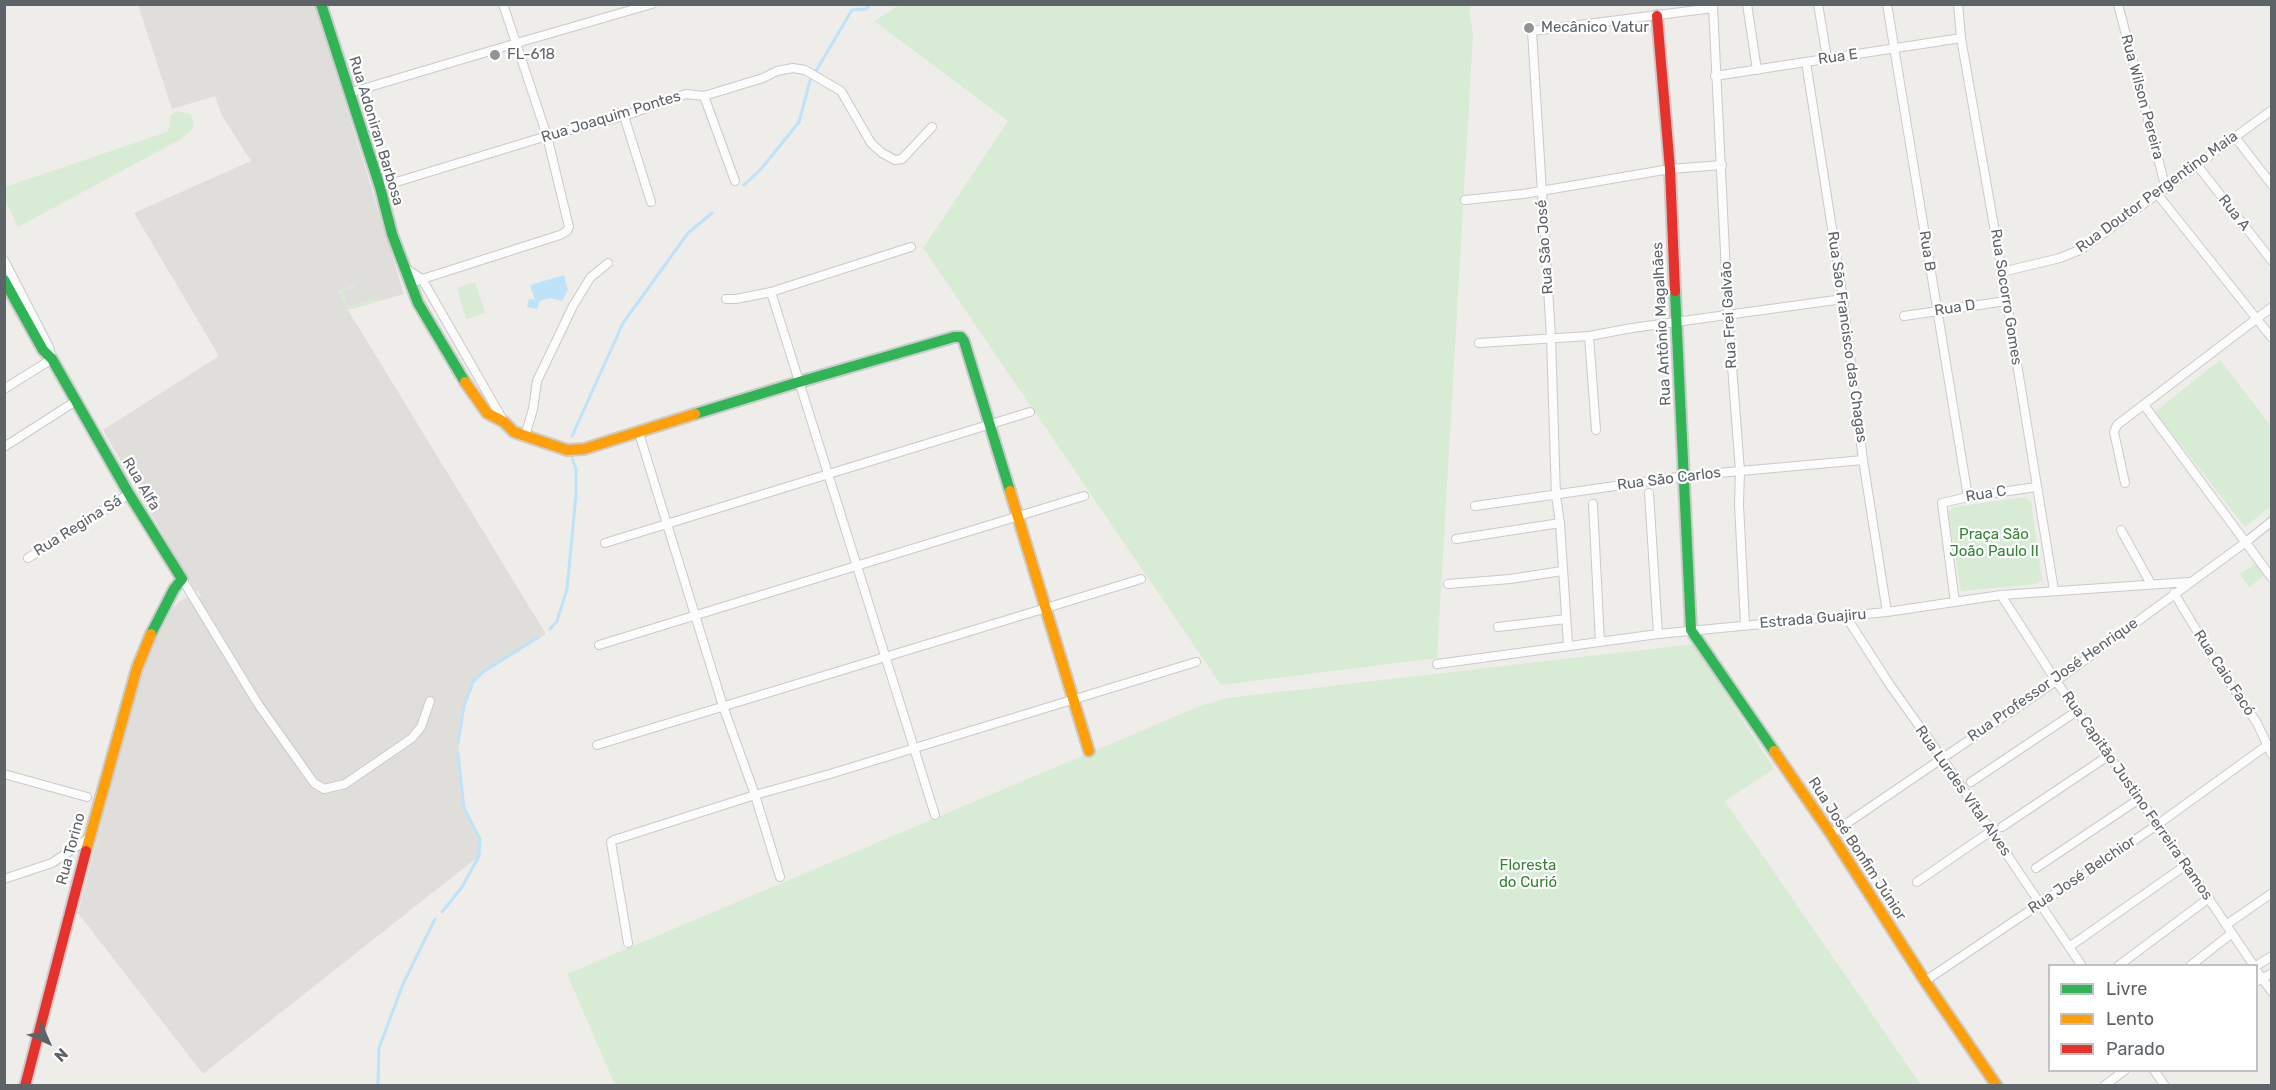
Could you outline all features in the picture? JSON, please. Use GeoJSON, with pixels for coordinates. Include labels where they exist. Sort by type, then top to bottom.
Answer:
{"type":"FeatureCollection","features":[{"type":"Feature","properties":{"kind":"street","name":"Rua Adoniran Barbosa"},"geometry":{"type":"LineString","coordinates":[[321,4],[380,187],[392,234],[418,303],[475,398],[487,413],[504,422],[514,432],[567,450],[578,450],[799,382],[958,337],[964,341],[989,425]]}},
{"type":"Feature","properties":{"kind":"street"},"geometry":{"type":"LineString","coordinates":[[410,284],[560,235],[567,231],[570,224],[547,136],[503,4]]}},
{"type":"Feature","properties":{"kind":"street"},"geometry":{"type":"LineString","coordinates":[[348,93],[652,4]]}},
{"type":"Feature","properties":{"kind":"street"},"geometry":{"type":"LineString","coordinates":[[1748,4],[1757,70]]}},
{"type":"Feature","properties":{"kind":"street"},"geometry":{"type":"LineString","coordinates":[[1818,4],[1827,58]]}},
{"type":"Feature","properties":{"kind":"street","name":"Rua B"},"geometry":{"type":"LineString","coordinates":[[1887,4],[1968,497]]}},
{"type":"Feature","properties":{"kind":"street","name":"Rua Socorro Gomes"},"geometry":{"type":"LineString","coordinates":[[1958,4],[1961,38],[2054,590]]}},
{"type":"Feature","properties":{"kind":"street","name":"Rua Wilson Pereira"},"geometry":{"type":"LineString","coordinates":[[2118,4],[2166,189]]}},
{"type":"Feature","properties":{"kind":"street","name":"Rua São José"},"geometry":{"type":"LineString","coordinates":[[1568,645],[1560,523],[1556,496],[1551,337],[1532,31],[1657,16],[1713,6]]}},
{"type":"Feature","properties":{"kind":"street","name":"Rua Frei Galvão"},"geometry":{"type":"LineString","coordinates":[[1713,6],[1728,314],[1740,471],[1739,504],[1745,625]]}},
{"type":"Feature","properties":{"kind":"street","name":"Rua Antônio Magalhães"},"geometry":{"type":"LineString","coordinates":[[1657,16],[1670,169],[1691,630]]}},
{"type":"Feature","properties":{"kind":"street","name":"Rua E"},"geometry":{"type":"LineString","coordinates":[[1715,76],[1961,38]]}},
{"type":"Feature","properties":{"kind":"street","name":"Rua São Francisco das Chagas"},"geometry":{"type":"LineString","coordinates":[[1806,62],[1843,299],[1863,460],[1887,612]]}},
{"type":"Feature","properties":{"kind":"street","name":"Rua Joaquim Pontes"},"geometry":{"type":"LineString","coordinates":[[380,187],[547,136],[624,116],[686,94],[704,96],[763,78],[777,71],[798,68],[841,91],[866,136],[876,148],[895,160],[902,159],[932,127]]}},
{"type":"Feature","properties":{"kind":"street"},"geometry":{"type":"LineString","coordinates":[[704,96],[735,181]]}},
{"type":"Feature","properties":{"kind":"street","name":"Rua Doutor Pergentino Maia"},"geometry":{"type":"LineString","coordinates":[[2002,272],[2060,258],[2082,249],[2235,137],[2270,115]]}},
{"type":"Feature","properties":{"kind":"street"},"geometry":{"type":"LineString","coordinates":[[624,116],[651,202]]}},
{"type":"Feature","properties":{"kind":"street"},"geometry":{"type":"LineString","coordinates":[[2235,137],[2271,185]]}},
{"type":"Feature","properties":{"kind":"street"},"geometry":{"type":"LineString","coordinates":[[1465,200],[1541,191],[1670,169],[1722,165]]}},
{"type":"Feature","properties":{"kind":"street","name":"Rua A"},"geometry":{"type":"LineString","coordinates":[[2197,165],[2271,261]]}},
{"type":"Feature","properties":{"kind":"street"},"geometry":{"type":"LineString","coordinates":[[2158,195],[2271,338]]}},
{"type":"Feature","properties":{"kind":"street"},"geometry":{"type":"LineString","coordinates":[[726,298],[736,300],[771,292],[911,247]]}},
{"type":"Feature","properties":{"kind":"street","name":"Rua Alfa"},"geometry":{"type":"LineString","coordinates":[[4,260],[42,350],[52,359],[129,494],[182,579]]}},
{"type":"Feature","properties":{"kind":"street"},"geometry":{"type":"LineString","coordinates":[[525,436],[534,409],[537,381],[567,317],[580,291],[590,278],[608,262]]}},
{"type":"Feature","properties":{"kind":"street"},"geometry":{"type":"LineString","coordinates":[[404,267],[422,279],[504,422]]}},
{"type":"Feature","properties":{"kind":"street","name":"Rua Alfa"},"geometry":{"type":"LineString","coordinates":[[4,280],[28,316]]}},
{"type":"Feature","properties":{"kind":"street"},"geometry":{"type":"LineString","coordinates":[[771,292],[935,815]]}},
{"type":"Feature","properties":{"kind":"street"},"geometry":{"type":"LineString","coordinates":[[1479,344],[1589,336],[1843,299]]}},
{"type":"Feature","properties":{"kind":"street","name":"Rua D"},"geometry":{"type":"LineString","coordinates":[[1904,316],[2006,301]]}},
{"type":"Feature","properties":{"kind":"street"},"geometry":{"type":"LineString","coordinates":[[2125,483],[2114,432],[2117,425],[2271,307]]}},
{"type":"Feature","properties":{"kind":"street"},"geometry":{"type":"LineString","coordinates":[[1589,336],[1596,430]]}},
{"type":"Feature","properties":{"kind":"street"},"geometry":{"type":"LineString","coordinates":[[4,389],[52,359]]}},
{"type":"Feature","properties":{"kind":"street"},"geometry":{"type":"LineString","coordinates":[[4,447],[76,401]]}},
{"type":"Feature","properties":{"kind":"street"},"geometry":{"type":"LineString","coordinates":[[2144,405],[2271,578]]}},
{"type":"Feature","properties":{"kind":"street"},"geometry":{"type":"LineString","coordinates":[[604,543],[1030,412]]}},
{"type":"Feature","properties":{"kind":"street"},"geometry":{"type":"LineString","coordinates":[[989,425],[1089,751]]}},
{"type":"Feature","properties":{"kind":"street"},"geometry":{"type":"LineString","coordinates":[[639,433],[723,706],[755,795],[780,877]]}},
{"type":"Feature","properties":{"kind":"street","name":"Rua São Carlos"},"geometry":{"type":"LineString","coordinates":[[1475,506],[1685,476],[1863,460]]}},
{"type":"Feature","properties":{"kind":"street","name":"Rua C"},"geometry":{"type":"LineString","coordinates":[[1956,602],[1941,508],[1944,502],[2036,487]]}},
{"type":"Feature","properties":{"kind":"street"},"geometry":{"type":"LineString","coordinates":[[1649,493],[1658,634]]}},
{"type":"Feature","properties":{"kind":"street","name":"Rua Regina Sá"},"geometry":{"type":"LineString","coordinates":[[28,558],[129,494]]}},
{"type":"Feature","properties":{"kind":"street"},"geometry":{"type":"LineString","coordinates":[[599,645],[1084,496]]}},
{"type":"Feature","properties":{"kind":"street"},"geometry":{"type":"LineString","coordinates":[[1593,504],[1600,642]]}},
{"type":"Feature","properties":{"kind":"street","name":"Rua Professor José Henrique"},"geometry":{"type":"LineString","coordinates":[[1831,834],[2056,681],[2246,542],[2271,521]]}},
{"type":"Feature","properties":{"kind":"street"},"geometry":{"type":"LineString","coordinates":[[1456,539],[1560,523]]}},
{"type":"Feature","properties":{"kind":"street"},"geometry":{"type":"LineString","coordinates":[[2121,530],[2151,584]]}},
{"type":"Feature","properties":{"kind":"street"},"geometry":{"type":"LineString","coordinates":[[1449,584],[1510,579],[1562,571]]}},
{"type":"Feature","properties":{"kind":"street"},"geometry":{"type":"LineString","coordinates":[[182,579],[258,704],[315,783],[324,789],[345,784],[412,738],[421,727],[430,701]]}},
{"type":"Feature","properties":{"kind":"street","name":"Rua Torino"},"geometry":{"type":"LineString","coordinates":[[25,1086],[89,838],[137,668],[156,623],[174,589],[182,579]]}},
{"type":"Feature","properties":{"kind":"street"},"geometry":{"type":"LineString","coordinates":[[597,745],[1141,579]]}},
{"type":"Feature","properties":{"kind":"street","name":"Estrada Guajiru"},"geometry":{"type":"LineString","coordinates":[[1437,664],[1691,630],[1887,612],[2001,595],[2189,582]]}},
{"type":"Feature","properties":{"kind":"street","name":"Rua Caio Facó"},"geometry":{"type":"LineString","coordinates":[[2174,593],[2212,656],[2257,723],[2271,755]]}},
{"type":"Feature","properties":{"kind":"street","name":"Rua Capitão Justino Ferreira Ramos"},"geometry":{"type":"LineString","coordinates":[[2001,595],[2056,681],[2254,964]]}},
{"type":"Feature","properties":{"kind":"street","name":"Rua Lurdes Vítal Alves"},"geometry":{"type":"LineString","coordinates":[[1845,615],[2081,964]]}},
{"type":"Feature","properties":{"kind":"street"},"geometry":{"type":"LineString","coordinates":[[1498,627],[1566,619]]}},
{"type":"Feature","properties":{"kind":"street","name":"Rua José Bonfim Júnior"},"geometry":{"type":"LineString","coordinates":[[1691,630],[1831,834],[1925,981],[1997,1086]]}},
{"type":"Feature","properties":{"kind":"street"},"geometry":{"type":"LineString","coordinates":[[628,943],[611,842],[755,795],[1197,662]]}},
{"type":"Feature","properties":{"kind":"street"},"geometry":{"type":"LineString","coordinates":[[1971,782],[2077,711]]}},
{"type":"Feature","properties":{"kind":"street","name":"Rua José Belchior"},"geometry":{"type":"LineString","coordinates":[[1925,981],[2157,825],[2266,746]]}},
{"type":"Feature","properties":{"kind":"street"},"geometry":{"type":"LineString","coordinates":[[2002,827],[2108,756]]}},
{"type":"Feature","properties":{"kind":"street"},"geometry":{"type":"LineString","coordinates":[[4,774],[87,797]]}},
{"type":"Feature","properties":{"kind":"street"},"geometry":{"type":"LineString","coordinates":[[2036,868],[2139,799]]}},
{"type":"Feature","properties":{"kind":"street"},"geometry":{"type":"LineString","coordinates":[[1917,882],[1991,831]]}},
{"type":"Feature","properties":{"kind":"street"},"geometry":{"type":"LineString","coordinates":[[4,879],[52,863],[89,838]]}},
{"type":"Feature","properties":{"kind":"street"},"geometry":{"type":"LineString","coordinates":[[2069,947],[2186,865]]}},
{"type":"Feature","properties":{"kind":"street"},"geometry":{"type":"LineString","coordinates":[[2226,925],[2271,893]]}},
{"type":"Feature","properties":{"kind":"street"},"geometry":{"type":"LineString","coordinates":[[2121,964],[2209,898]]}},
{"type":"Feature","properties":{"kind":"street"},"geometry":{"type":"LineString","coordinates":[[2193,964],[2232,933]]}},
{"type":"Feature","properties":{"kind":"street"},"geometry":{"type":"LineString","coordinates":[[2258,966],[2271,956]]}},
{"type":"Feature","properties":{"kind":"street"},"geometry":{"type":"LineString","coordinates":[[2260,981],[2271,973]]}},
{"type":"Feature","properties":{"kind":"street","name":"Rua Capitão Justino Ferreira Ramos"},"geometry":{"type":"LineString","coordinates":[[2260,981],[2271,993]]}},
{"type":"Feature","properties":{"kind":"street"},"geometry":{"type":"LineString","coordinates":[[2104,1086],[2124,1072]]}},
{"type":"Feature","properties":{"kind":"street"},"geometry":{"type":"LineString","coordinates":[[2155,1072],[2165,1086]]}},
{"type":"Feature","properties":{"kind":"shaded area"},"geometry":{"type":"Polygon","coordinates":[[[138,5],[315,5],[404,294],[348,310],[546,634],[483,672],[473,682],[464,706],[458,743],[464,808],[480,839],[479,856],[203,1074],[78,913],[139,678],[172,609],[193,594],[196,599],[201,596],[198,591],[196,592],[103,430],[219,356],[134,213],[251,161],[222,116],[215,96],[172,109],[138,5]]]}},
{"type":"Feature","properties":{"kind":"green space"},"geometry":{"type":"Polygon","coordinates":[[[901,4],[1469,5],[1473,35],[1437,658],[1221,685],[923,248],[1008,121],[874,21],[901,4]]]}},
{"type":"Feature","properties":{"kind":"green space"},"geometry":{"type":"Polygon","coordinates":[[[177,111],[190,114],[194,121],[193,128],[181,139],[18,227],[5,199],[5,187],[167,132],[170,116],[177,111]]]}},
{"type":"Feature","properties":{"kind":"green space"},"geometry":{"type":"Polygon","coordinates":[[[475,282],[485,313],[466,319],[457,288],[475,282]]]}},
{"type":"Feature","properties":{"kind":"green space"},"geometry":{"type":"Polygon","coordinates":[[[355,285],[355,287],[342,291],[347,306],[375,299],[376,302],[348,309],[337,291],[355,285]]]}},
{"type":"Feature","properties":{"kind":"green space"},"geometry":{"type":"Polygon","coordinates":[[[2220,360],[2271,426],[2271,506],[2245,527],[2155,412],[2220,360]]]}},
{"type":"Feature","properties":{"kind":"green space","name":"Praça São João Paulo II"},"geometry":{"type":"Polygon","coordinates":[[[2025,497],[2031,502],[2042,580],[2036,584],[1961,591],[1948,511],[1955,507],[2025,497]]]}},
{"type":"Feature","properties":{"kind":"green space"},"geometry":{"type":"Polygon","coordinates":[[[2257,563],[2265,575],[2249,587],[2240,574],[2257,563]]]}},
{"type":"Feature","properties":{"kind":"green space","name":"Floresta do Curió"},"geometry":{"type":"Polygon","coordinates":[[[1694,644],[1774,769],[1725,801],[1921,1085],[615,1085],[567,974],[1200,706],[1227,698],[1694,644]]]}},
{"type":"Feature","properties":{"kind":"water"},"geometry":{"type":"Polygon","coordinates":[[[564,275],[568,290],[562,301],[550,298],[540,301],[537,309],[527,307],[529,299],[535,300],[530,285],[564,275]]]}},
{"type":"Feature","properties":{"kind":"waterway"},"geometry":{"type":"LineString","coordinates":[[744,185],[761,169],[799,122],[810,81],[852,10],[866,9],[870,4]]}},
{"type":"Feature","properties":{"kind":"waterway"},"geometry":{"type":"LineString","coordinates":[[572,436],[623,323],[688,233],[712,213]]}},
{"type":"Feature","properties":{"kind":"waterway"},"geometry":{"type":"LineString","coordinates":[[550,629],[557,621],[567,589],[576,495],[576,469],[571,455]]}},
{"type":"Feature","properties":{"kind":"waterway"},"geometry":{"type":"LineString","coordinates":[[458,743],[464,706],[473,682],[483,672],[539,637]]}},
{"type":"Feature","properties":{"kind":"waterway"},"geometry":{"type":"LineString","coordinates":[[442,912],[462,887],[479,856],[480,839],[464,808],[458,753]]}},
{"type":"Feature","properties":{"kind":"waterway"},"geometry":{"type":"LineString","coordinates":[[378,1086],[379,1048],[403,984],[435,919]]}},
{"type":"Feature","properties":{"kind":"traffic: fast"},"geometry":{"type":"LineString","coordinates":[[321,4],[380,187],[392,234],[418,303],[465,382]]}},
{"type":"Feature","properties":{"kind":"traffic: fast"},"geometry":{"type":"LineString","coordinates":[[4,280],[43,350],[52,359],[129,494],[182,579],[174,589],[151,634]]}},
{"type":"Feature","properties":{"kind":"traffic: fast"},"geometry":{"type":"LineString","coordinates":[[1675,291],[1691,630],[1774,751]]}},
{"type":"Feature","properties":{"kind":"traffic: fast"},"geometry":{"type":"LineString","coordinates":[[695,414],[954,337],[961,337],[1010,491]]}},
{"type":"Feature","properties":{"kind":"traffic: slow"},"geometry":{"type":"LineString","coordinates":[[465,382],[487,413],[504,422],[514,432],[567,450],[584,449],[695,414]]}},
{"type":"Feature","properties":{"kind":"traffic: slow"},"geometry":{"type":"LineString","coordinates":[[1010,491],[1089,751]]}},
{"type":"Feature","properties":{"kind":"traffic: slow"},"geometry":{"type":"LineString","coordinates":[[86,851],[137,668],[151,634]]}},
{"type":"Feature","properties":{"kind":"traffic: slow"},"geometry":{"type":"LineString","coordinates":[[1774,751],[1997,1086]]}},
{"type":"Feature","properties":{"kind":"traffic: jam"},"geometry":{"type":"LineString","coordinates":[[1657,16],[1670,169],[1675,291]]}},
{"type":"Feature","properties":{"kind":"traffic: jam"},"geometry":{"type":"LineString","coordinates":[[25,1086],[86,851]]}},
{"type":"Feature","properties":{"kind":"place","name":"Mecânico Vatur"},"geometry":{"type":"Point","coordinates":[1529,28]}},
{"type":"Feature","properties":{"kind":"place","name":"FL-618"},"geometry":{"type":"Point","coordinates":[495,55]}}]}
